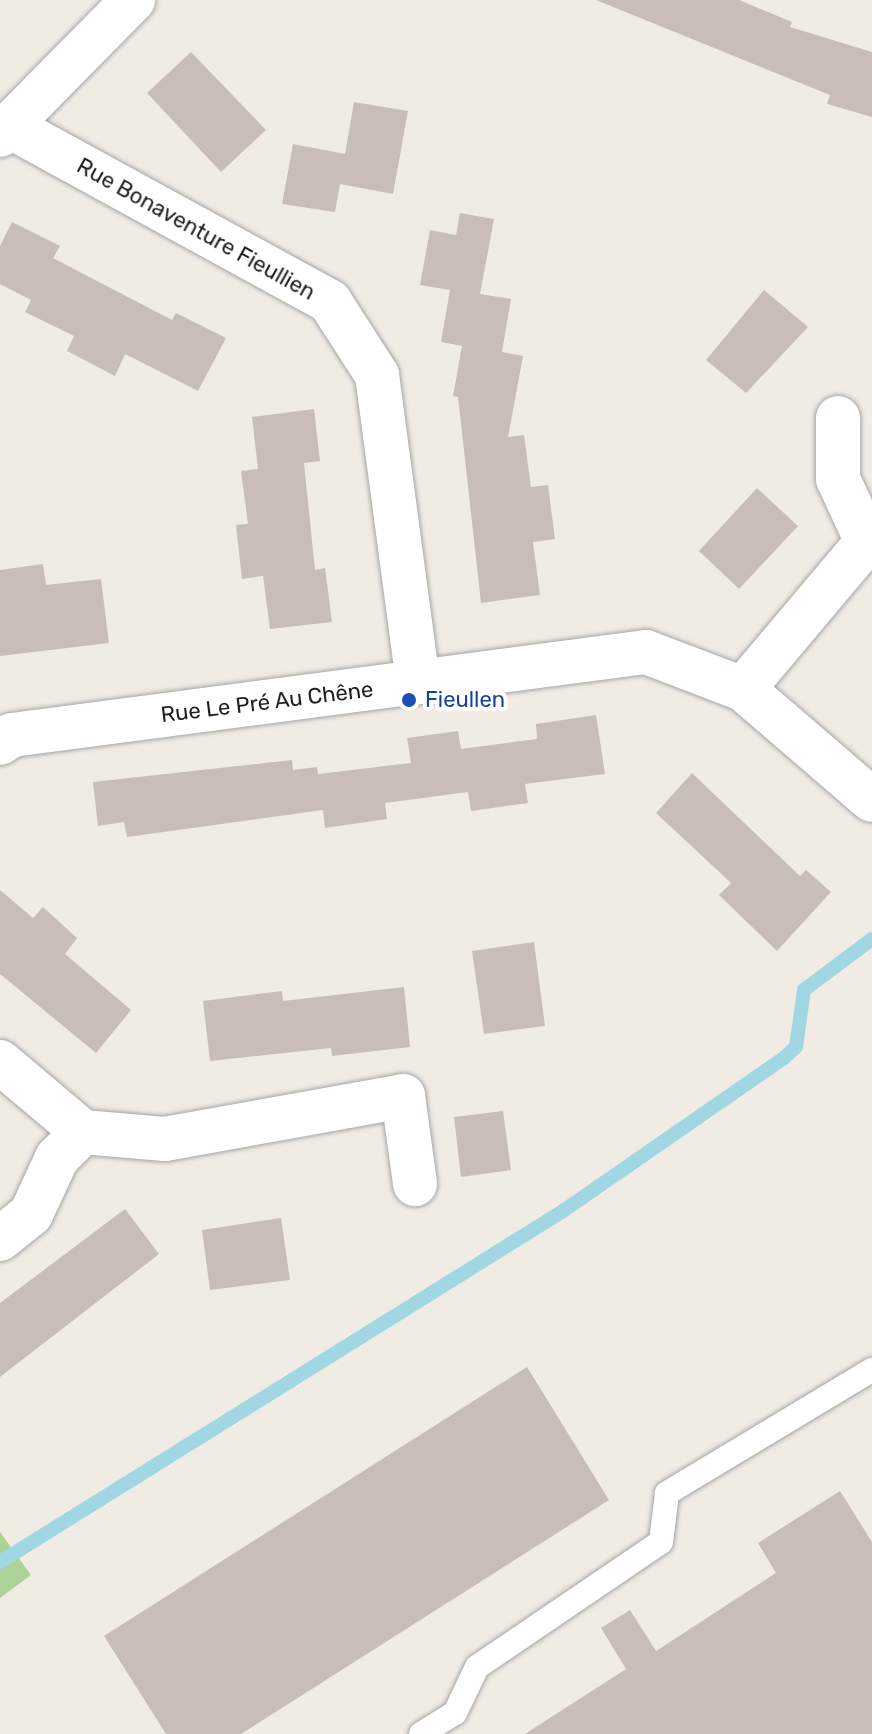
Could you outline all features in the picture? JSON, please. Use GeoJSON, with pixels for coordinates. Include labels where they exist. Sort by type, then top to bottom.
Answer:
{"type":"FeatureCollection","features":[{"type":"Feature","properties":{"kind":"street"},"geometry":{"type":"LineString","coordinates":[[5,131],[133,0]]}},
{"type":"Feature","properties":{"kind":"street","name":"Rue Bonaventure Fieullien"},"geometry":{"type":"LineString","coordinates":[[5,131],[330,302],[377,375],[418,682]]}},
{"type":"Feature","properties":{"kind":"street"},"geometry":{"type":"LineString","coordinates":[[743,689],[867,542],[838,479],[838,418]]}},
{"type":"Feature","properties":{"kind":"street","name":"Rue Le Pré Au Chêne"},"geometry":{"type":"LineString","coordinates":[[0,743],[12,735],[646,652],[743,689],[872,800]]}},
{"type":"Feature","properties":{"kind":"street"},"geometry":{"type":"LineString","coordinates":[[0,1062],[83,1132],[165,1139],[403,1096],[415,1184]]}},
{"type":"Feature","properties":{"kind":"street"},"geometry":{"type":"LineString","coordinates":[[0,1239],[31,1214],[57,1158],[83,1132]]}},
{"type":"Feature","properties":{"kind":"lane"},"geometry":{"type":"LineString","coordinates":[[421,1734],[455,1713],[477,1667],[661,1542],[667,1493],[872,1370]]}},
{"type":"Feature","properties":{"kind":"green space"},"geometry":{"type":"Polygon","coordinates":[[[0,1532],[31,1575],[0,1598],[0,1532]]]}},
{"type":"Feature","properties":{"kind":"building"},"geometry":{"type":"Polygon","coordinates":[[[596,0],[739,0],[792,22],[790,27],[872,52],[872,117],[827,104],[830,95],[596,0]]]}},
{"type":"Feature","properties":{"kind":"building"},"geometry":{"type":"Polygon","coordinates":[[[191,52],[266,130],[221,172],[147,93],[191,52]]]}},
{"type":"Feature","properties":{"kind":"building"},"geometry":{"type":"Polygon","coordinates":[[[354,102],[408,111],[393,194],[340,184],[335,212],[282,204],[293,144],[345,154],[354,102]]]}},
{"type":"Feature","properties":{"kind":"building"},"geometry":{"type":"Polygon","coordinates":[[[460,213],[494,219],[480,294],[511,299],[502,352],[523,356],[508,437],[524,435],[531,487],[548,485],[555,539],[533,542],[540,595],[481,603],[458,397],[453,396],[462,346],[441,342],[450,290],[420,285],[430,230],[456,235],[460,213]]]}},
{"type":"Feature","properties":{"kind":"building"},"geometry":{"type":"Polygon","coordinates":[[[12,222],[60,246],[53,258],[172,320],[176,313],[226,338],[198,391],[125,354],[115,376],[67,351],[74,336],[25,312],[31,300],[0,284],[0,246],[12,222]]]}},
{"type":"Feature","properties":{"kind":"building"},"geometry":{"type":"Polygon","coordinates":[[[764,290],[808,327],[746,393],[706,360],[764,290]]]}},
{"type":"Feature","properties":{"kind":"building"},"geometry":{"type":"Polygon","coordinates":[[[314,409],[320,461],[304,463],[315,570],[325,568],[332,622],[270,629],[263,576],[242,579],[236,525],[248,524],[241,471],[258,469],[252,417],[314,409]]]}},
{"type":"Feature","properties":{"kind":"building"},"geometry":{"type":"Polygon","coordinates":[[[757,488],[798,526],[739,589],[699,551],[757,488]]]}},
{"type":"Feature","properties":{"kind":"building"},"geometry":{"type":"Polygon","coordinates":[[[43,564],[46,585],[101,579],[109,643],[0,656],[0,570],[43,564]]]}},
{"type":"Feature","properties":{"kind":"building"},"geometry":{"type":"Polygon","coordinates":[[[596,715],[605,774],[525,784],[528,803],[471,811],[468,792],[385,803],[387,819],[325,828],[323,810],[127,837],[124,822],[98,826],[93,782],[292,760],[293,770],[317,767],[318,774],[411,763],[407,738],[458,731],[461,749],[537,739],[536,724],[596,715]]]}},
{"type":"Feature","properties":{"kind":"building"},"geometry":{"type":"Polygon","coordinates":[[[692,773],[800,876],[806,870],[831,892],[777,951],[719,895],[731,883],[656,813],[692,773]]]}},
{"type":"Feature","properties":{"kind":"building"},"geometry":{"type":"Polygon","coordinates":[[[0,890],[33,918],[43,907],[77,938],[65,954],[131,1010],[96,1053],[0,974],[0,890]]]}},
{"type":"Feature","properties":{"kind":"building"},"geometry":{"type":"Polygon","coordinates":[[[534,942],[545,1026],[484,1034],[472,951],[534,942]]]}},
{"type":"Feature","properties":{"kind":"building"},"geometry":{"type":"Polygon","coordinates":[[[404,987],[410,1047],[332,1056],[331,1048],[210,1061],[203,1001],[282,991],[283,1001],[404,987]]]}},
{"type":"Feature","properties":{"kind":"building"},"geometry":{"type":"Polygon","coordinates":[[[503,1111],[511,1170],[461,1177],[454,1117],[503,1111]]]}},
{"type":"Feature","properties":{"kind":"building"},"geometry":{"type":"Polygon","coordinates":[[[125,1209],[159,1254],[0,1377],[0,1303],[125,1209]]]}},
{"type":"Feature","properties":{"kind":"building"},"geometry":{"type":"Polygon","coordinates":[[[281,1218],[290,1280],[210,1290],[202,1230],[281,1218]]]}},
{"type":"Feature","properties":{"kind":"building"},"geometry":{"type":"Polygon","coordinates":[[[527,1367],[609,1500],[241,1734],[166,1734],[104,1636],[527,1367]]]}},
{"type":"Feature","properties":{"kind":"building"},"geometry":{"type":"Polygon","coordinates":[[[840,1491],[872,1542],[872,1734],[525,1734],[626,1669],[601,1628],[630,1610],[656,1651],[776,1573],[758,1543],[840,1491]]]}},
{"type":"Feature","properties":{"kind":"waterway"},"geometry":{"type":"LineString","coordinates":[[0,1562],[563,1211],[784,1058],[796,1047],[804,990],[872,939]]}},
{"type":"Feature","properties":{"kind":"place","name":"Fieullen"},"geometry":{"type":"Point","coordinates":[409,700]}}]}
